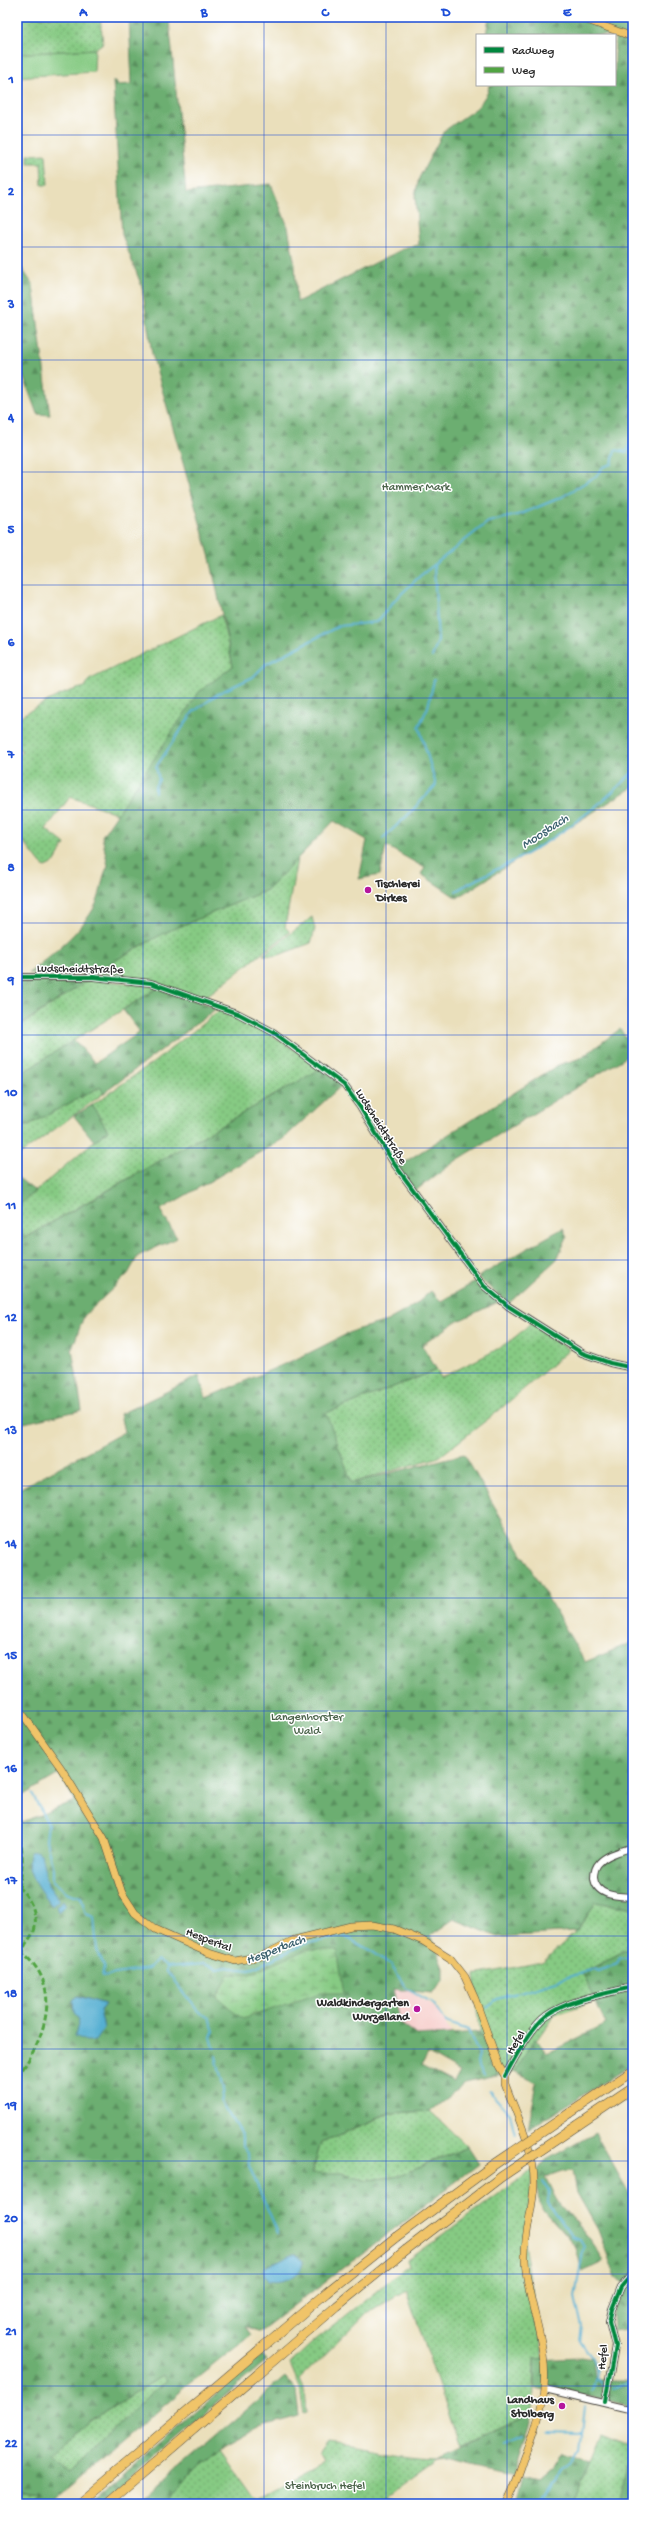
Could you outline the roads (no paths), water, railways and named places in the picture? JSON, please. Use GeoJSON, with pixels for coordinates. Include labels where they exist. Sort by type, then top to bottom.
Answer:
{"type":"FeatureCollection","features":[{"type":"Feature","properties":{"kind":"highway"},"geometry":{"type":"LineString","coordinates":[[78,2504],[332,2288],[396,2237],[485,2170],[633,2071]]}},
{"type":"Feature","properties":{"kind":"highway"},"geometry":{"type":"LineString","coordinates":[[107,2504],[337,2306],[406,2250],[501,2177],[633,2088]]}},
{"type":"Feature","properties":{"kind":"main road"},"geometry":{"type":"LineString","coordinates":[[579,17],[633,37]]}},
{"type":"Feature","properties":{"kind":"main road","name":"Hespertal"},"geometry":{"type":"LineString","coordinates":[[17,1706],[61,1768],[104,1838],[122,1893],[135,1913],[155,1929],[209,1953],[235,1961],[262,1956],[294,1940],[351,1926],[372,1925],[394,1929],[423,1941],[450,1958],[464,1977],[475,1999],[499,2066],[505,2076]]}},
{"type":"Feature","properties":{"kind":"main road"},"geometry":{"type":"LineString","coordinates":[[505,2076],[505,2084],[525,2136],[534,2169],[534,2186],[525,2234],[525,2260],[533,2313],[543,2355],[546,2389],[541,2412],[506,2504]]}},
{"type":"Feature","properties":{"kind":"street","name":"Ludscheidtstraße"},"geometry":{"type":"LineString","coordinates":[[17,977],[93,977],[151,983],[239,1014],[273,1032],[344,1085],[360,1107],[395,1165],[484,1286],[508,1306],[592,1358],[633,1368]]}},
{"type":"Feature","properties":{"kind":"street"},"geometry":{"type":"LineString","coordinates":[[633,1847],[612,1854],[599,1863],[594,1877],[597,1886],[607,1894],[633,1897]]}},
{"type":"Feature","properties":{"kind":"street","name":"Hefel"},"geometry":{"type":"LineString","coordinates":[[505,2076],[534,2028],[545,2016],[569,2005],[633,1987]]}},
{"type":"Feature","properties":{"kind":"street","name":"Hefel"},"geometry":{"type":"LineString","coordinates":[[605,2402],[615,2346],[609,2322],[621,2286],[633,2273]]}},
{"type":"Feature","properties":{"kind":"street"},"geometry":{"type":"LineString","coordinates":[[546,2389],[594,2399],[633,2410]]}},
{"type":"Feature","properties":{"kind":"water"},"geometry":{"type":"Polygon","coordinates":[[[36,1851],[41,1854],[48,1885],[59,1900],[52,1906],[43,1895],[31,1874],[28,1859],[30,1852],[36,1851]]]}},
{"type":"Feature","properties":{"kind":"water"},"geometry":{"type":"Polygon","coordinates":[[[63,1900],[66,1905],[58,1912],[56,1906],[63,1900]]]}},
{"type":"Feature","properties":{"kind":"water"},"geometry":{"type":"Polygon","coordinates":[[[78,1996],[105,2004],[100,2011],[104,2028],[95,2041],[86,2041],[75,2036],[79,2020],[74,2012],[73,2000],[78,1996]]]}},
{"type":"Feature","properties":{"kind":"water"},"geometry":{"type":"Polygon","coordinates":[[[292,2254],[297,2254],[303,2261],[302,2267],[299,2271],[295,2275],[285,2280],[273,2282],[267,2281],[263,2275],[263,2268],[292,2254]]]}},
{"type":"Feature","properties":{"kind":"waterway"},"geometry":{"type":"LineString","coordinates":[[155,792],[155,786],[159,780],[156,767],[193,712],[219,693],[253,677],[266,664],[339,626],[377,622],[396,599],[420,576],[488,522],[521,514],[562,497],[596,476],[603,467],[612,464],[615,450],[627,452],[633,433]]}},
{"type":"Feature","properties":{"kind":"waterway"},"geometry":{"type":"LineString","coordinates":[[432,657],[438,641],[434,566]]}},
{"type":"Feature","properties":{"kind":"waterway"},"geometry":{"type":"LineString","coordinates":[[383,838],[407,816],[436,785],[419,726],[428,707],[434,680]]}},
{"type":"Feature","properties":{"kind":"waterway","name":"Moosbach"},"geometry":{"type":"LineString","coordinates":[[456,891],[516,860],[563,831],[593,809],[633,772]]}},
{"type":"Feature","properties":{"kind":"waterway","name":"Hesperbach"},"geometry":{"type":"LineString","coordinates":[[17,1748],[22,1760],[26,1786]]}},
{"type":"Feature","properties":{"kind":"waterway","name":"Hesperbach"},"geometry":{"type":"LineString","coordinates":[[32,1794],[48,1824],[46,1840],[53,1869],[53,1882],[68,1893],[81,1897],[86,1914],[94,1917],[97,1950],[104,1966],[102,1976],[148,1969],[157,1960],[167,1967],[204,1964],[218,1969],[227,1967],[249,1970],[304,1944],[344,1936],[373,1952],[391,1965],[406,1988],[433,2003],[446,2022],[468,2030],[479,2055],[477,2063],[484,2075]]}},
{"type":"Feature","properties":{"kind":"waterway"},"geometry":{"type":"LineString","coordinates":[[487,2007],[497,1999],[594,1969],[599,1971],[617,1963],[620,1958],[633,1958]]}},
{"type":"Feature","properties":{"kind":"waterway"},"geometry":{"type":"LineString","coordinates":[[167,1968],[167,1972],[198,2011],[209,2018],[214,2031],[211,2037],[214,2048]]}},
{"type":"Feature","properties":{"kind":"waterway"},"geometry":{"type":"LineString","coordinates":[[216,2056],[224,2089],[221,2102],[242,2136],[242,2145],[248,2153],[249,2166],[278,2233]]}},
{"type":"Feature","properties":{"kind":"waterway","name":"Hesperbach"},"geometry":{"type":"LineString","coordinates":[[489,2091],[510,2114],[515,2134]]}},
{"type":"Feature","properties":{"kind":"waterway","name":"Hesperbach"},"geometry":{"type":"LineString","coordinates":[[543,2182],[549,2192],[548,2203],[571,2236],[580,2239],[584,2246],[575,2296],[582,2327],[580,2340],[592,2358],[596,2369],[595,2382],[592,2391]]}},
{"type":"Feature","properties":{"kind":"waterway"},"geometry":{"type":"LineString","coordinates":[[597,2379],[605,2386]]}},
{"type":"Feature","properties":{"kind":"waterway"},"geometry":{"type":"LineString","coordinates":[[612,2387],[633,2381]]}},
{"type":"Feature","properties":{"kind":"waterway","name":"Hesperbach"},"geometry":{"type":"LineString","coordinates":[[535,2504],[561,2472],[572,2465],[580,2451],[585,2407]]}},
{"type":"Feature","properties":{"kind":"waterway"},"geometry":{"type":"LineString","coordinates":[[547,2431],[581,2432]]}},
{"type":"Feature","properties":{"kind":"waterway"},"geometry":{"type":"LineString","coordinates":[[505,2445],[523,2437]]}},
{"type":"Feature","properties":{"kind":"place","name":"Tischlerei Dirkes"},"geometry":{"type":"Point","coordinates":[368,890]}},
{"type":"Feature","properties":{"kind":"place","name":"Waldkindergarten Wurzelland"},"geometry":{"type":"Point","coordinates":[417,2009]}},
{"type":"Feature","properties":{"kind":"place","name":"Landhaus Stolberg"},"geometry":{"type":"Point","coordinates":[562,2406]}},
{"type":"Feature","properties":{"kind":"park label","name":"Hammer Mark"},"geometry":{"type":"Point","coordinates":[416,486]}},
{"type":"Feature","properties":{"kind":"park label","name":"Langenhorster Wald"},"geometry":{"type":"Point","coordinates":[307,1723]}},
{"type":"Feature","properties":{"kind":"park label","name":"Steinbruch Hefel"},"geometry":{"type":"Point","coordinates":[325,2485]}}]}
